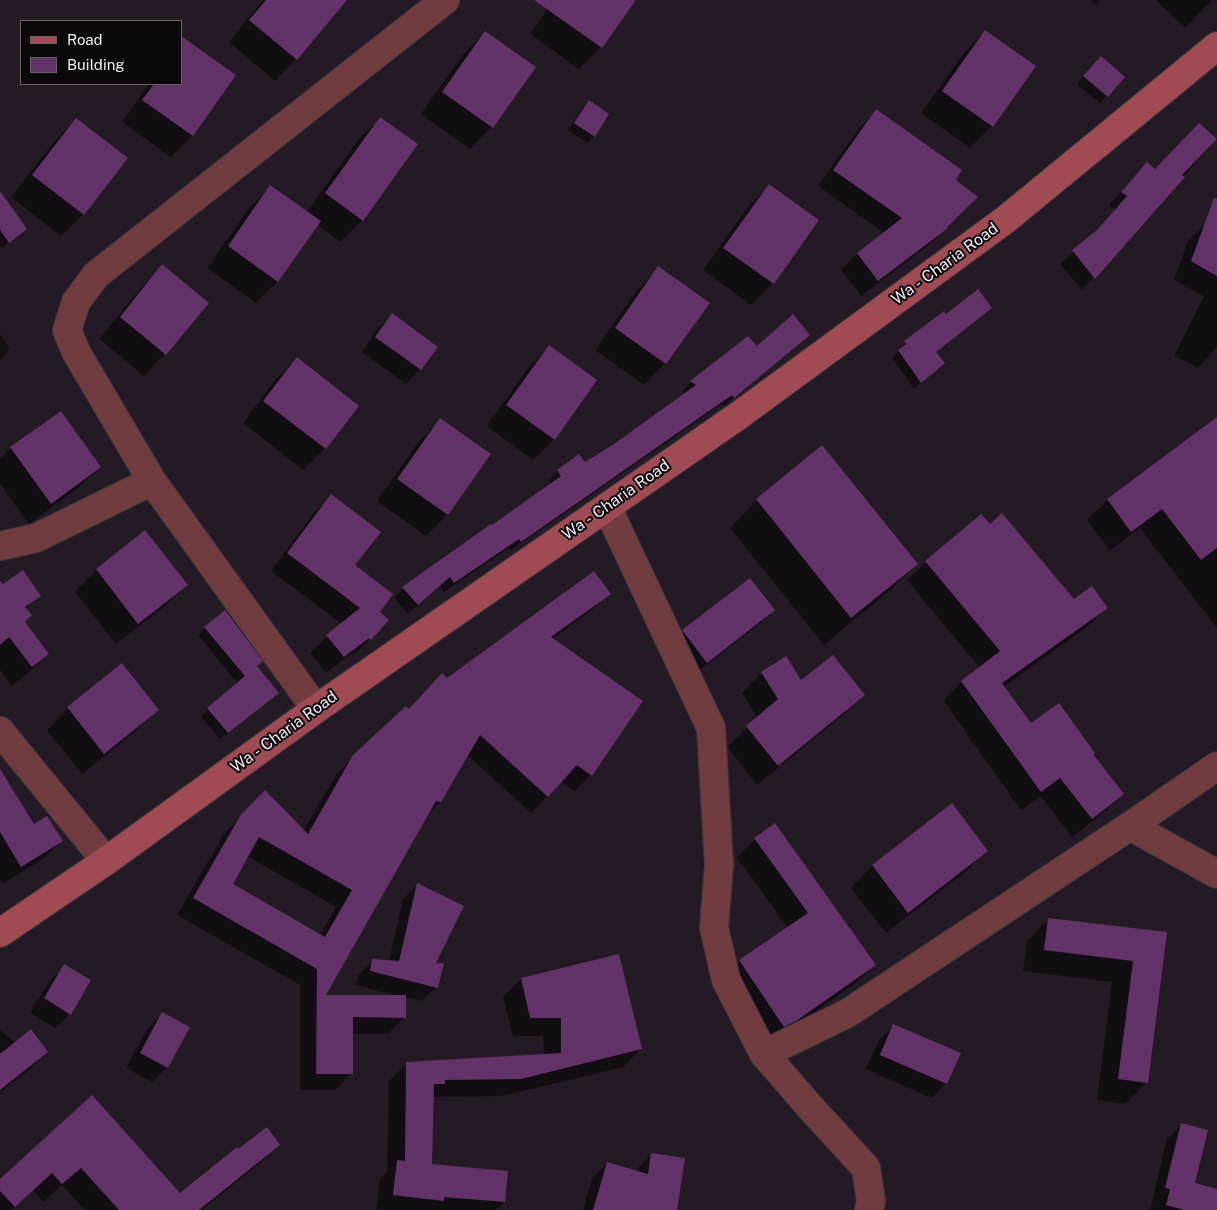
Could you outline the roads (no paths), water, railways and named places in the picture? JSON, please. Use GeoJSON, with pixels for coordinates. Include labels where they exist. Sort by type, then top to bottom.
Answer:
{"type":"FeatureCollection","features":[{"type":"Feature","properties":{"kind":"street"},"geometry":{"type":"LineString","coordinates":[[316,709],[152,480],[76,352],[67,330],[76,302],[96,275],[445,0]]}},
{"type":"Feature","properties":{"kind":"street","name":"Wa - Charia Road"},"geometry":{"type":"LineString","coordinates":[[0,934],[106,861],[316,709],[738,416],[1005,220],[1217,46]]}},
{"type":"Feature","properties":{"kind":"street"},"geometry":{"type":"LineString","coordinates":[[0,546],[36,538],[152,480]]}},
{"type":"Feature","properties":{"kind":"street"},"geometry":{"type":"LineString","coordinates":[[607,507],[711,728],[719,864],[714,928],[726,980],[764,1054],[866,1168],[871,1201],[869,1210]]}},
{"type":"Feature","properties":{"kind":"street"},"geometry":{"type":"LineString","coordinates":[[0,731],[106,861]]}},
{"type":"Feature","properties":{"kind":"street"},"geometry":{"type":"LineString","coordinates":[[764,1054],[848,1013],[1217,766]]}},
{"type":"Feature","properties":{"kind":"street"},"geometry":{"type":"LineString","coordinates":[[1130,826],[1217,874]]}}]}
